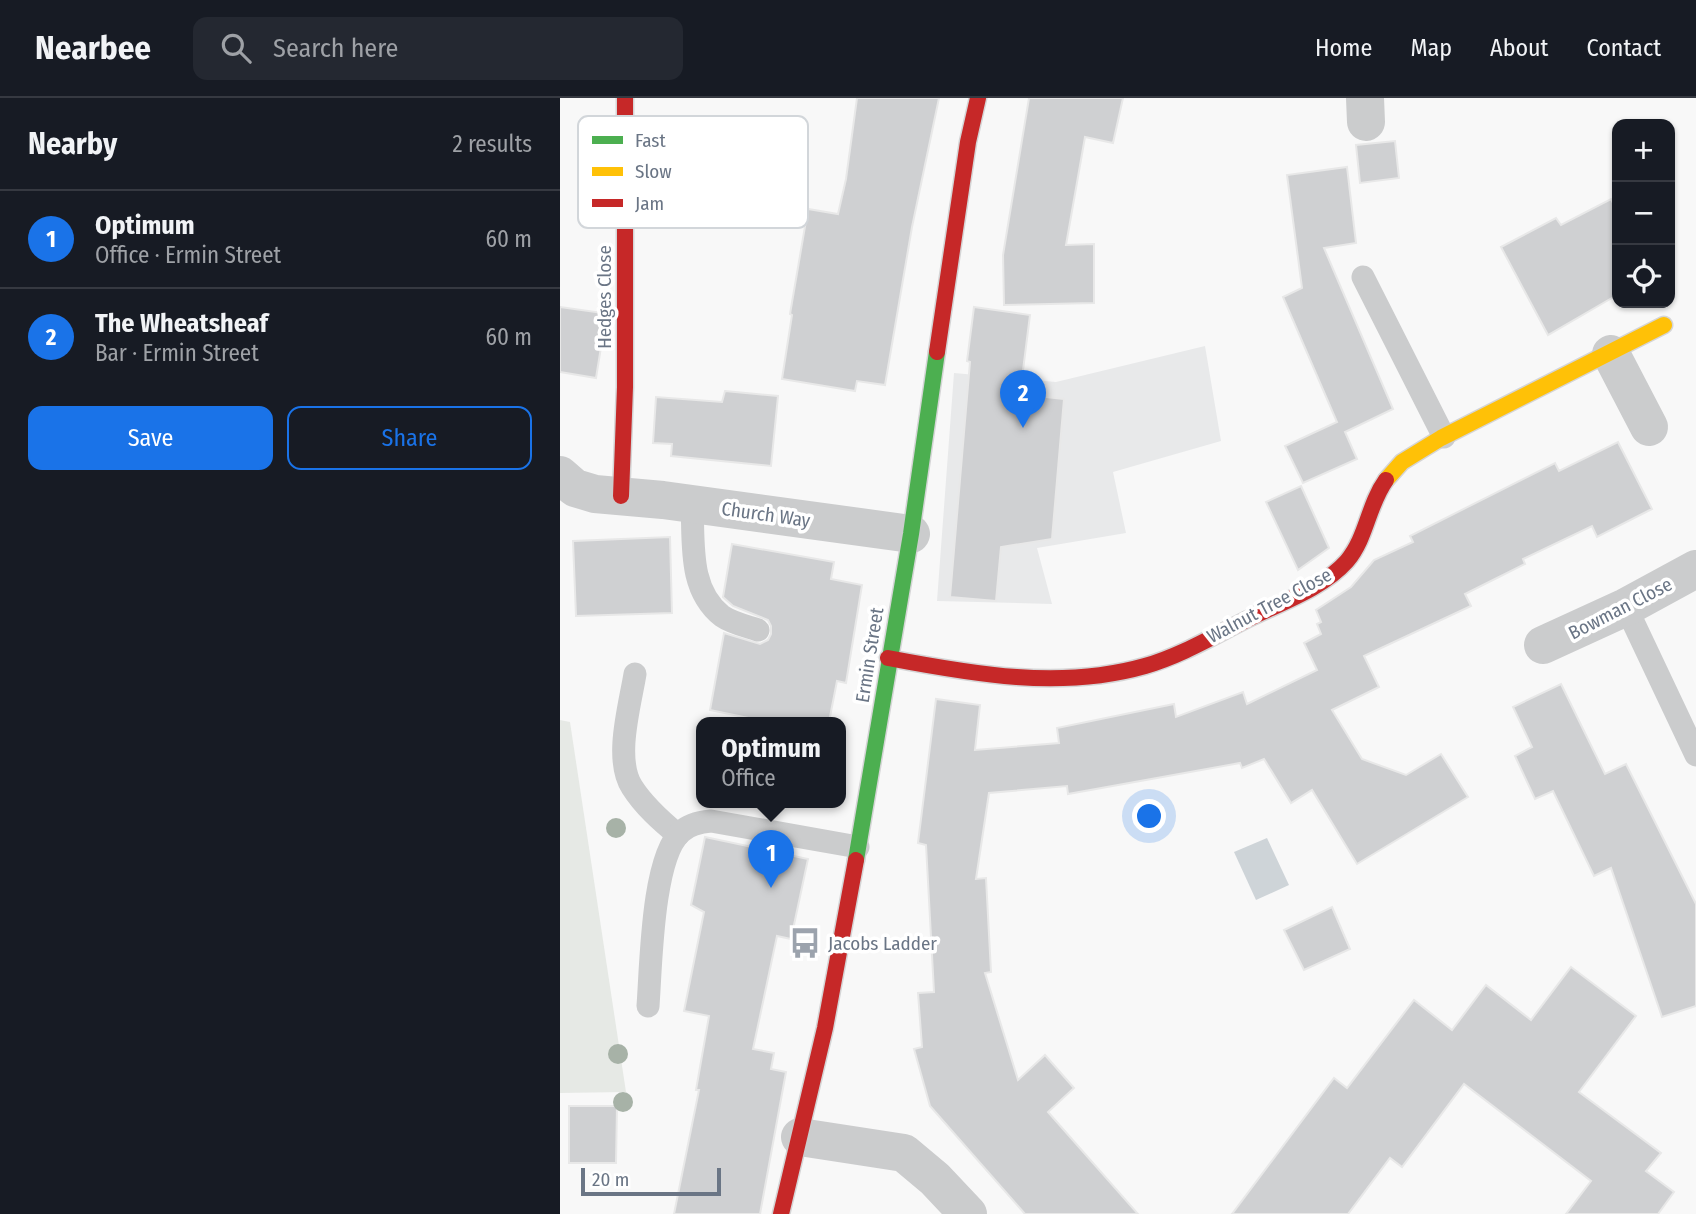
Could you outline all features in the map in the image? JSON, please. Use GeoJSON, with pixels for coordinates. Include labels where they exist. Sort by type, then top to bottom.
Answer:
{"type":"FeatureCollection","features":[{"type":"Feature","properties":{"kind":"street","name":"Hedges Close"},"geometry":{"type":"LineString","coordinates":[[625,98],[625,116]]}},
{"type":"Feature","properties":{"kind":"street","name":"Ermin Street"},"geometry":{"type":"LineString","coordinates":[[781,1214],[825,1028],[858,847],[911,534],[968,142],[978,98]]}},
{"type":"Feature","properties":{"kind":"street","name":"Hedges Close"},"geometry":{"type":"LineString","coordinates":[[621,496],[625,387],[625,228]]}},
{"type":"Feature","properties":{"kind":"street","name":"Walnut Tree Close"},"geometry":{"type":"LineString","coordinates":[[888,659],[958,671],[1036,679],[1106,674],[1159,661],[1284,601],[1346,562],[1356,549],[1373,504],[1388,477],[1399,464],[1444,437],[1664,325]]}},
{"type":"Feature","properties":{"kind":"street"},"geometry":{"type":"LineString","coordinates":[[1611,354],[1649,427]]}},
{"type":"Feature","properties":{"kind":"street","name":"Church Way"},"geometry":{"type":"LineString","coordinates":[[560,475],[575,488],[595,494],[692,504],[911,534]]}},
{"type":"Feature","properties":{"kind":"street","name":"Bowman Close"},"geometry":{"type":"LineString","coordinates":[[1543,645],[1626,607],[1696,569]]}},
{"type":"Feature","properties":{"kind":"street"},"geometry":{"type":"LineString","coordinates":[[800,1137],[904,1153],[935,1179],[968,1214]]}},
{"type":"Feature","properties":{"kind":"lane"},"geometry":{"type":"LineString","coordinates":[[1363,277],[1444,437]]}},
{"type":"Feature","properties":{"kind":"lane"},"geometry":{"type":"LineString","coordinates":[[692,504],[694,565],[699,584],[711,604],[723,616],[758,630]]}},
{"type":"Feature","properties":{"kind":"lane"},"geometry":{"type":"LineString","coordinates":[[1626,607],[1696,755]]}},
{"type":"Feature","properties":{"kind":"lane"},"geometry":{"type":"LineString","coordinates":[[635,674],[623,751],[625,771],[630,785],[642,800],[678,835]]}},
{"type":"Feature","properties":{"kind":"lane"},"geometry":{"type":"LineString","coordinates":[[648,1006],[657,897],[671,844],[678,835],[695,823],[711,821],[858,847]]}},
{"type":"Feature","properties":{"kind":"shaded area"},"geometry":{"type":"Polygon","coordinates":[[[1205,346],[1221,441],[1113,472],[1126,533],[1037,548],[1052,604],[937,601],[954,373],[1056,382],[1205,346]]]}},
{"type":"Feature","properties":{"kind":"shaded area"},"geometry":{"type":"Polygon","coordinates":[[[560,720],[570,722],[626,1092],[560,1093],[560,720]]]}},
{"type":"Feature","properties":{"kind":"shaded area"},"geometry":{"type":"Polygon","coordinates":[[[1267,838],[1289,885],[1256,900],[1234,852],[1267,838]]]}},
{"type":"Feature","properties":{"kind":"building"},"geometry":{"type":"Polygon","coordinates":[[[857,98],[939,98],[912,227],[885,385],[857,381],[855,391],[782,379],[805,228],[808,228],[808,209],[838,214],[846,179],[857,98]]]}},
{"type":"Feature","properties":{"kind":"building"},"geometry":{"type":"Polygon","coordinates":[[[1029,98],[1123,98],[1113,143],[1085,137],[1066,245],[1094,244],[1094,303],[1004,305],[1003,255],[1029,98]]]}},
{"type":"Feature","properties":{"kind":"building"},"geometry":{"type":"Polygon","coordinates":[[[1395,141],[1399,178],[1360,183],[1356,145],[1395,141]]]}},
{"type":"Feature","properties":{"kind":"building"},"geometry":{"type":"Polygon","coordinates":[[[1347,167],[1356,243],[1324,248],[1393,409],[1345,432],[1357,459],[1303,483],[1285,446],[1337,422],[1283,297],[1302,288],[1287,175],[1347,167]]]}},
{"type":"Feature","properties":{"kind":"building"},"geometry":{"type":"Polygon","coordinates":[[[1611,199],[1612,298],[1548,335],[1501,247],[1556,218],[1561,225],[1611,199]]]}},
{"type":"Feature","properties":{"kind":"building"},"geometry":{"type":"Polygon","coordinates":[[[560,307],[603,313],[603,335],[596,378],[560,372],[560,307]]]}},
{"type":"Feature","properties":{"kind":"building"},"geometry":{"type":"Polygon","coordinates":[[[974,307],[1030,315],[1020,394],[1064,399],[1052,539],[1001,547],[996,601],[950,597],[970,362],[967,361],[974,307]]]}},
{"type":"Feature","properties":{"kind":"building"},"geometry":{"type":"Polygon","coordinates":[[[725,391],[778,396],[771,466],[671,456],[672,444],[653,443],[656,397],[722,402],[725,391]]]}},
{"type":"Feature","properties":{"kind":"building"},"geometry":{"type":"Polygon","coordinates":[[[1618,442],[1652,509],[1597,537],[1592,526],[1523,559],[1525,564],[1465,594],[1471,606],[1364,656],[1379,687],[1332,710],[1362,759],[1406,775],[1441,754],[1468,797],[1357,864],[1312,790],[1291,803],[1264,759],[1242,768],[1240,763],[1068,794],[1067,786],[989,793],[976,879],[986,878],[991,972],[985,973],[1018,1080],[1045,1055],[1074,1088],[1048,1112],[1138,1214],[1025,1214],[930,1106],[914,1049],[922,1047],[918,993],[934,992],[926,845],[918,843],[936,699],[980,705],[975,750],[1059,743],[1057,728],[1174,704],[1176,717],[1243,692],[1247,704],[1317,670],[1304,643],[1321,634],[1317,624],[1321,622],[1316,610],[1351,587],[1374,560],[1413,542],[1410,536],[1555,463],[1559,471],[1618,442]]]}},
{"type":"Feature","properties":{"kind":"building"},"geometry":{"type":"Polygon","coordinates":[[[1301,486],[1329,548],[1298,570],[1266,502],[1301,486]]]}},
{"type":"Feature","properties":{"kind":"building"},"geometry":{"type":"Polygon","coordinates":[[[670,537],[672,613],[576,616],[573,541],[670,537]]]}},
{"type":"Feature","properties":{"kind":"building"},"geometry":{"type":"Polygon","coordinates":[[[732,544],[834,562],[831,579],[862,585],[846,683],[837,681],[830,717],[744,717],[710,710],[724,633],[760,644],[768,640],[771,634],[768,620],[733,606],[723,597],[732,544]]]}},
{"type":"Feature","properties":{"kind":"building"},"geometry":{"type":"Polygon","coordinates":[[[1561,684],[1605,774],[1626,764],[1696,904],[1696,1006],[1662,1017],[1611,868],[1594,876],[1553,791],[1535,799],[1515,756],[1532,747],[1513,707],[1561,684]]]}},
{"type":"Feature","properties":{"kind":"building"},"geometry":{"type":"Polygon","coordinates":[[[705,837],[808,859],[791,939],[777,936],[753,1049],[774,1053],[771,1069],[786,1072],[760,1214],[674,1214],[699,1090],[696,1090],[709,1016],[684,1011],[704,912],[691,905],[705,837]]]}},
{"type":"Feature","properties":{"kind":"building"},"geometry":{"type":"Polygon","coordinates":[[[1332,907],[1350,949],[1304,970],[1284,930],[1332,907]]]}},
{"type":"Feature","properties":{"kind":"building"},"geometry":{"type":"Polygon","coordinates":[[[1571,967],[1636,1016],[1579,1092],[1661,1153],[1646,1171],[1674,1192],[1658,1214],[1566,1214],[1591,1181],[1464,1084],[1402,1167],[1390,1158],[1348,1214],[1232,1214],[1334,1078],[1347,1088],[1414,1000],[1452,1030],[1486,985],[1531,1020],[1571,967]]]}},
{"type":"Feature","properties":{"kind":"building"},"geometry":{"type":"Polygon","coordinates":[[[569,1106],[617,1106],[616,1163],[569,1163],[569,1106]]]}},
{"type":"Feature","properties":{"kind":"traffic: fast"},"geometry":{"type":"LineString","coordinates":[[856,860],[911,534],[937,352]]}},
{"type":"Feature","properties":{"kind":"traffic: slow"},"geometry":{"type":"LineString","coordinates":[[1386,480],[1402,462],[1441,438],[1664,325]]}},
{"type":"Feature","properties":{"kind":"traffic: jam"},"geometry":{"type":"LineString","coordinates":[[625,98],[625,116]]}},
{"type":"Feature","properties":{"kind":"traffic: jam"},"geometry":{"type":"LineString","coordinates":[[937,352],[968,142],[978,98]]}},
{"type":"Feature","properties":{"kind":"traffic: jam"},"geometry":{"type":"LineString","coordinates":[[621,496],[625,387],[625,228]]}},
{"type":"Feature","properties":{"kind":"traffic: jam"},"geometry":{"type":"LineString","coordinates":[[888,658],[984,674],[1049,678],[1113,673],[1159,661],[1302,593],[1337,571],[1354,552],[1386,480]]}},
{"type":"Feature","properties":{"kind":"traffic: jam"},"geometry":{"type":"LineString","coordinates":[[781,1214],[825,1028],[856,860]]}},
{"type":"Feature","properties":{"kind":"place","name":"The Wheatsheaf"},"geometry":{"type":"Point","coordinates":[1023,428]}},
{"type":"Feature","properties":{"kind":"place","name":"Optimum"},"geometry":{"type":"Point","coordinates":[771,888]}},
{"type":"Feature","properties":{"kind":"place","name":"Jacobs Ladder"},"geometry":{"type":"Point","coordinates":[805,943]}}]}
